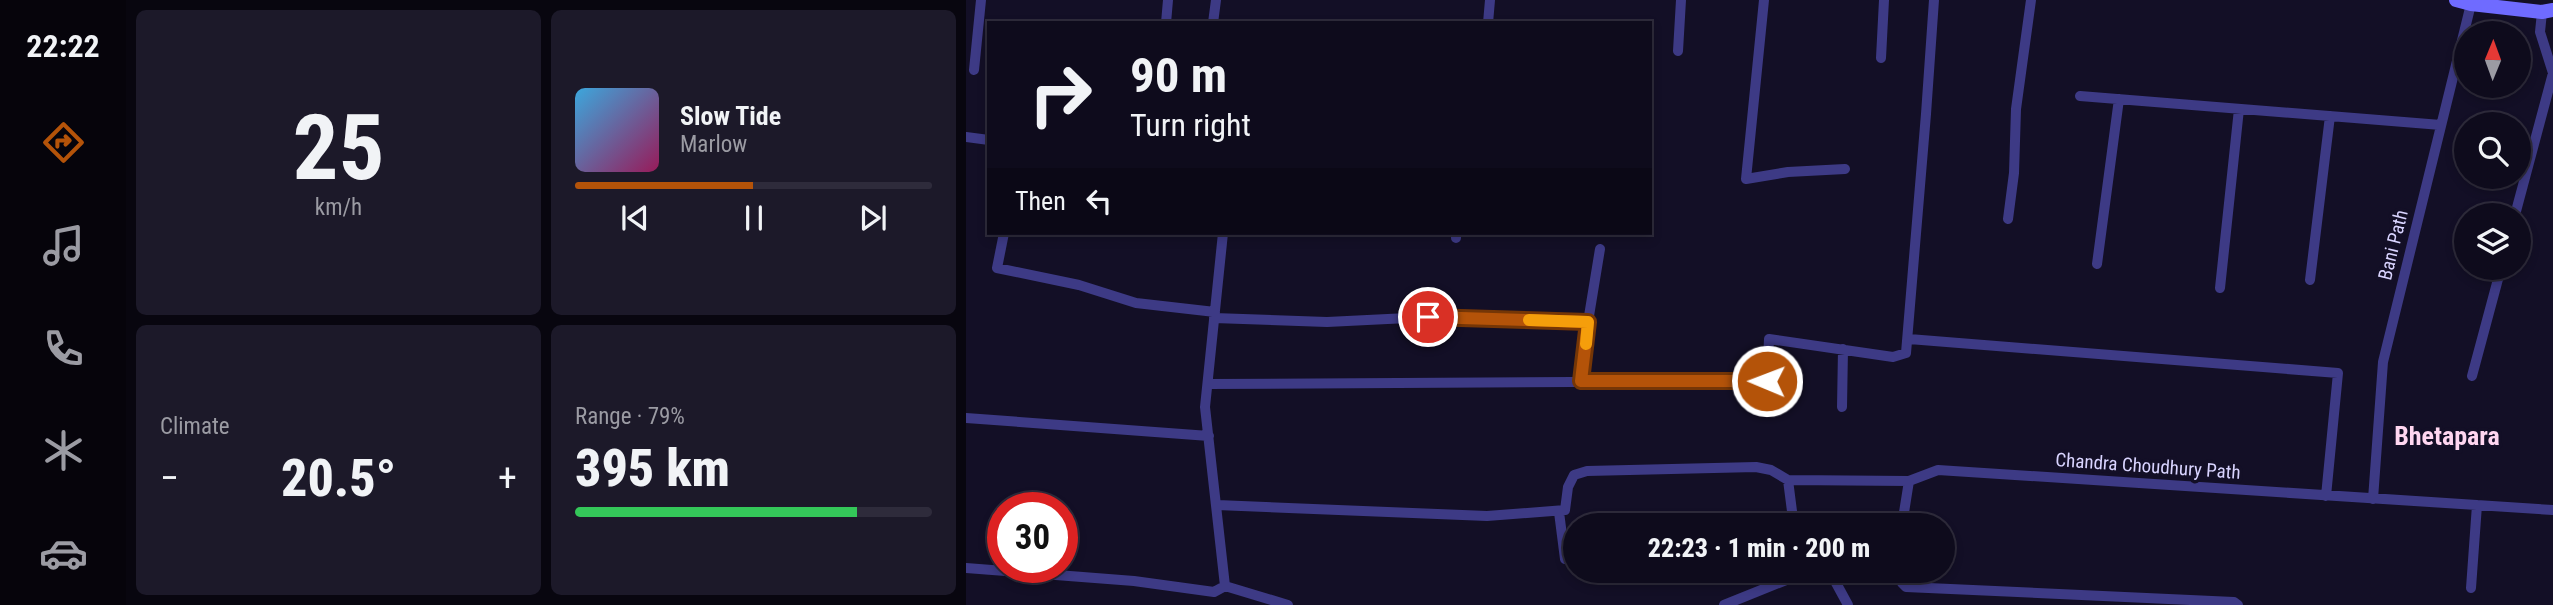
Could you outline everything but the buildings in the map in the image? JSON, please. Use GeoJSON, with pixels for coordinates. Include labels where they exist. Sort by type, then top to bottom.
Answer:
{"type":"FeatureCollection","features":[{"type":"Feature","properties":{"kind":"street"},"geometry":{"type":"LineString","coordinates":[[974,70],[981,0]]}},
{"type":"Feature","properties":{"kind":"street"},"geometry":{"type":"LineString","coordinates":[[1166,21],[1168,0]]}},
{"type":"Feature","properties":{"kind":"street"},"geometry":{"type":"LineString","coordinates":[[1213,21],[1216,0]]}},
{"type":"Feature","properties":{"kind":"street"},"geometry":{"type":"LineString","coordinates":[[1488,21],[1490,0]]}},
{"type":"Feature","properties":{"kind":"street"},"geometry":{"type":"LineString","coordinates":[[1678,51],[1681,0]]}},
{"type":"Feature","properties":{"kind":"street"},"geometry":{"type":"LineString","coordinates":[[1764,0],[1746,179],[1788,172],[1845,169]]}},
{"type":"Feature","properties":{"kind":"street"},"geometry":{"type":"LineString","coordinates":[[1881,58],[1884,0]]}},
{"type":"Feature","properties":{"kind":"street"},"geometry":{"type":"LineString","coordinates":[[1208,384],[1767,381],[1769,339],[1893,357],[1906,353],[1934,0]]}},
{"type":"Feature","properties":{"kind":"street"},"geometry":{"type":"LineString","coordinates":[[2008,219],[2014,173],[2016,109],[2031,0]]}},
{"type":"Feature","properties":{"kind":"street"},"geometry":{"type":"LineString","coordinates":[[2463,2],[2548,11],[2540,33],[2553,73],[2518,203]]}},
{"type":"Feature","properties":{"kind":"street","name":"Bani Path"},"geometry":{"type":"LineString","coordinates":[[2373,499],[2383,362],[2441,125],[2463,2]]}},
{"type":"Feature","properties":{"kind":"street"},"geometry":{"type":"LineString","coordinates":[[2080,96],[2441,125]]}},
{"type":"Feature","properties":{"kind":"street"},"geometry":{"type":"LineString","coordinates":[[2096,264],[2119,99]]}},
{"type":"Feature","properties":{"kind":"street"},"geometry":{"type":"LineString","coordinates":[[2220,288],[2239,108]]}},
{"type":"Feature","properties":{"kind":"street"},"geometry":{"type":"LineString","coordinates":[[2310,280],[2330,116]]}},
{"type":"Feature","properties":{"kind":"street"},"geometry":{"type":"LineString","coordinates":[[966,137],[987,140]]}},
{"type":"Feature","properties":{"kind":"street"},"geometry":{"type":"LineString","coordinates":[[1004,235],[997,268],[1079,285],[1136,303],[1215,315],[1327,322],[1428,317],[1588,322]]}},
{"type":"Feature","properties":{"kind":"street"},"geometry":{"type":"LineString","coordinates":[[1223,235],[1205,407],[1225,586]]}},
{"type":"Feature","properties":{"kind":"street"},"geometry":{"type":"LineString","coordinates":[[1581,381],[1600,249]]}},
{"type":"Feature","properties":{"kind":"street"},"geometry":{"type":"LineString","coordinates":[[2472,376],[2498,280]]}},
{"type":"Feature","properties":{"kind":"street"},"geometry":{"type":"LineString","coordinates":[[1909,339],[2339,373],[2326,496]]}},
{"type":"Feature","properties":{"kind":"street"},"geometry":{"type":"LineString","coordinates":[[1842,407],[1843,349]]}},
{"type":"Feature","properties":{"kind":"street"},"geometry":{"type":"LineString","coordinates":[[966,418],[1209,436]]}},
{"type":"Feature","properties":{"kind":"street"},"geometry":{"type":"LineString","coordinates":[[1217,505],[1487,516],[1559,512],[1565,510],[1568,487],[1574,475],[1587,471],[1756,467],[1771,470],[1788,480],[1794,513]]}},
{"type":"Feature","properties":{"kind":"street","name":"Chandra Choudhury Path"},"geometry":{"type":"LineString","coordinates":[[1788,480],[1909,481],[1938,470],[2553,510]]}},
{"type":"Feature","properties":{"kind":"street"},"geometry":{"type":"LineString","coordinates":[[1904,513],[1909,481]]}},
{"type":"Feature","properties":{"kind":"street"},"geometry":{"type":"LineString","coordinates":[[2471,588],[2477,505]]}},
{"type":"Feature","properties":{"kind":"street"},"geometry":{"type":"LineString","coordinates":[[1559,512],[1563,543]]}},
{"type":"Feature","properties":{"kind":"street"},"geometry":{"type":"LineString","coordinates":[[966,568],[1134,582],[1214,592],[1225,586],[1288,605]]}},
{"type":"Feature","properties":{"kind":"street"},"geometry":{"type":"LineString","coordinates":[[1724,605],[1779,583]]}},
{"type":"Feature","properties":{"kind":"street"},"geometry":{"type":"LineString","coordinates":[[1836,583],[1848,605]]}},
{"type":"Feature","properties":{"kind":"street"},"geometry":{"type":"LineString","coordinates":[[1902,583],[1906,587],[2234,601],[2238,605]]}},
{"type":"Feature","properties":{"kind":"street"},"geometry":{"type":"LineString","coordinates":[[1211,605],[1214,592]]}},
{"type":"Feature","properties":{"kind":"slow traffic"},"geometry":{"type":"LineString","coordinates":[[1529,320],[1588,322],[1586,344]]}},
{"type":"Feature","properties":{"kind":"district","name":"Bhetapara"},"geometry":{"type":"Point","coordinates":[2447,436]}},
{"type":"Feature","properties":{"kind":"route"},"geometry":{"type":"LineString","coordinates":[[1428,317],[1588,322],[1581,381],[1767,381]]}}]}
